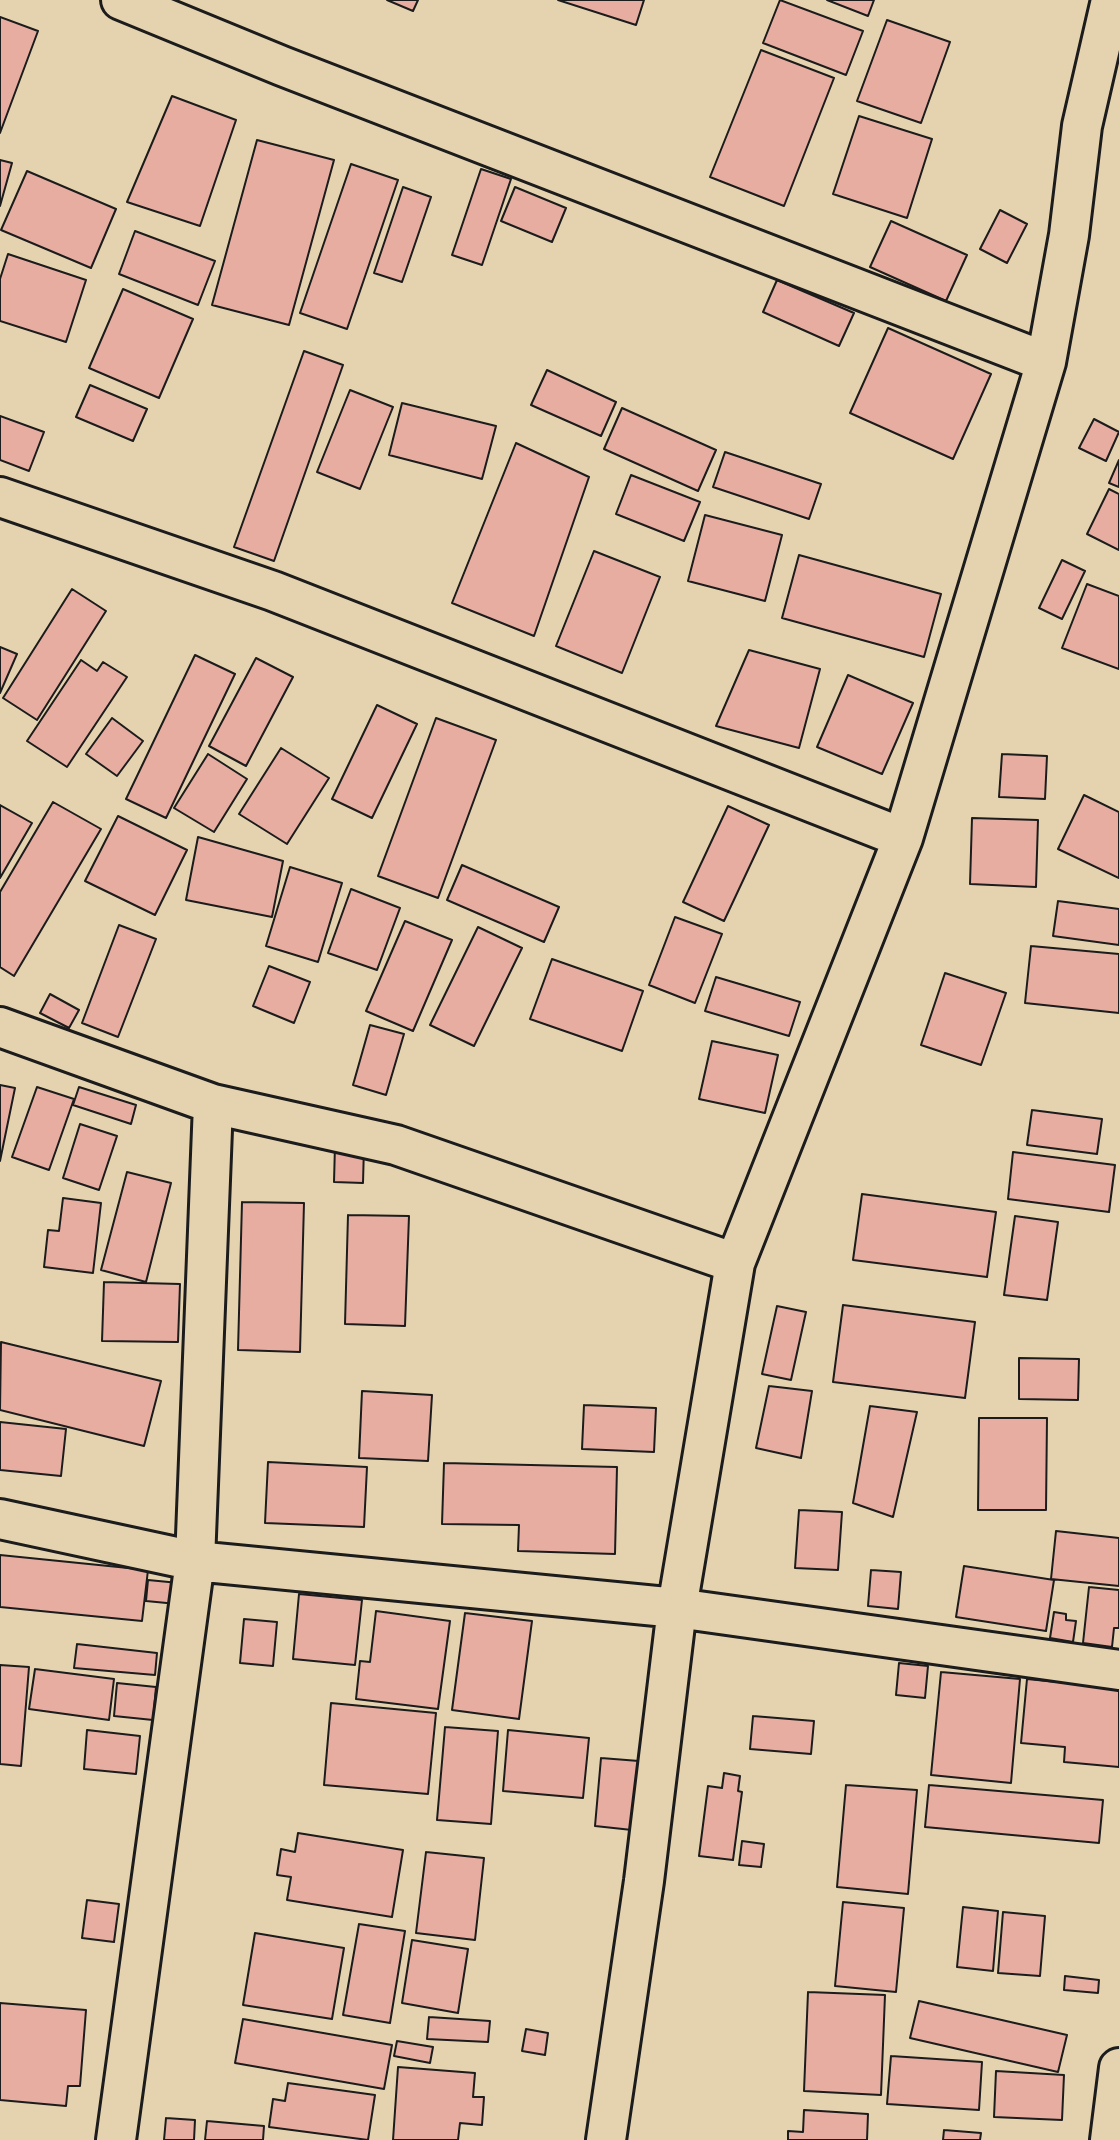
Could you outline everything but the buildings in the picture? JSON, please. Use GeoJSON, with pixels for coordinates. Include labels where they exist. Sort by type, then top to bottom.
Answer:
{"type":"FeatureCollection","features":[{"type":"Feature","properties":{"kind":"street"},"geometry":{"type":"LineString","coordinates":[[121,0],[321,81],[1046,362]]}},
{"type":"Feature","properties":{"kind":"street"},"geometry":{"type":"LineString","coordinates":[[606,2140],[645,1881],[677,1608],[735,1263],[903,838],[1046,362],[1069,235],[1082,126],[1111,0]]}},
{"type":"Feature","properties":{"kind":"street"},"geometry":{"type":"LineString","coordinates":[[0,497],[273,591],[903,838]]}},
{"type":"Feature","properties":{"kind":"street"},"geometry":{"type":"LineString","coordinates":[[0,1027],[214,1104],[396,1145],[735,1263]]}},
{"type":"Feature","properties":{"kind":"street"},"geometry":{"type":"LineString","coordinates":[[116,2140],[195,1561],[214,1104]]}},
{"type":"Feature","properties":{"kind":"street"},"geometry":{"type":"LineString","coordinates":[[0,1519],[195,1561],[677,1608],[1119,1670]]}},
{"type":"Feature","properties":{"kind":"street"},"geometry":{"type":"LineString","coordinates":[[1110,2140],[1119,2068]]}}]}
